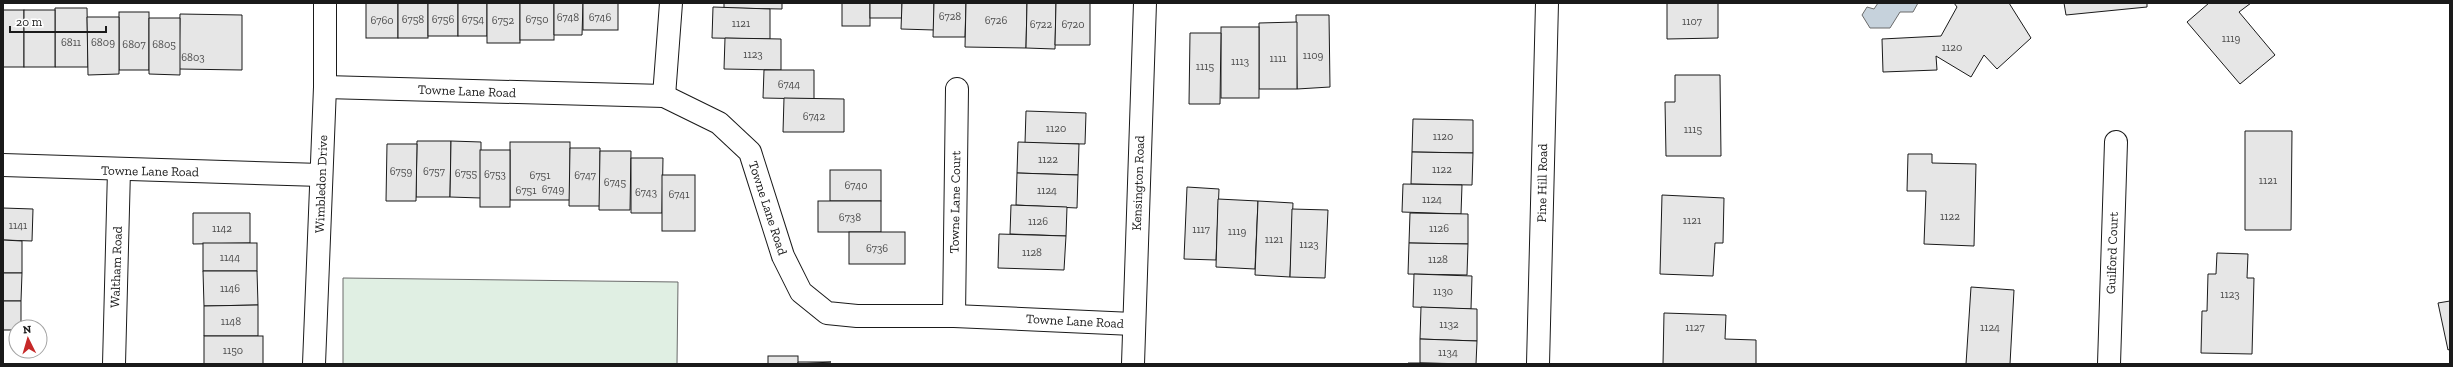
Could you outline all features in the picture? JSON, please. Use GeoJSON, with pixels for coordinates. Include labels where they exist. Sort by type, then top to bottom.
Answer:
{"type":"FeatureCollection","features":[{"type":"Feature","properties":{"kind":"street","name":"Wimbledon Drive"},"geometry":{"type":"LineString","coordinates":[[314,364],[325,87],[325,3]]}},
{"type":"Feature","properties":{"kind":"street"},"geometry":{"type":"LineString","coordinates":[[664,96],[671,3]]}},
{"type":"Feature","properties":{"kind":"street","name":"Kensington Road"},"geometry":{"type":"LineString","coordinates":[[1133,364],[1133,324],[1145,3]]}},
{"type":"Feature","properties":{"kind":"street","name":"Pine Hill Road"},"geometry":{"type":"LineString","coordinates":[[1538,364],[1547,3]]}},
{"type":"Feature","properties":{"kind":"street","name":"Towne Lane Road"},"geometry":{"type":"LineString","coordinates":[[325,87],[664,96],[719,123],[750,152],[783,256],[801,292],[827,314],[857,316],[954,316],[1133,324]]}},
{"type":"Feature","properties":{"kind":"street","name":"Towne Lane Court"},"geometry":{"type":"LineString","coordinates":[[954,316],[957,89]]}},
{"type":"Feature","properties":{"kind":"street","name":"Guilford Court"},"geometry":{"type":"LineString","coordinates":[[2109,364],[2116,142]]}},
{"type":"Feature","properties":{"kind":"street","name":"Towne Lane Road"},"geometry":{"type":"LineString","coordinates":[[3,165],[119,170],[321,175]]}},
{"type":"Feature","properties":{"kind":"street","name":"Waltham Road"},"geometry":{"type":"LineString","coordinates":[[114,364],[119,170]]}},
{"type":"Feature","properties":{"kind":"green space"},"geometry":{"type":"Polygon","coordinates":[[[343,278],[678,282],[677,364],[343,364],[343,278]]]}},
{"type":"Feature","properties":{"kind":"shaded area"},"geometry":{"type":"Polygon","coordinates":[[[1878,3],[1918,3],[1913,12],[1900,12],[1890,28],[1870,28],[1862,15],[1867,7],[1874,9],[1878,3]]]}},
{"type":"Feature","properties":{"kind":"building"},"geometry":{"type":"Polygon","coordinates":[[[366,3],[398,3],[398,38],[366,38],[366,3]]]}},
{"type":"Feature","properties":{"kind":"building"},"geometry":{"type":"Polygon","coordinates":[[[398,3],[428,3],[428,38],[398,38],[398,3]]]}},
{"type":"Feature","properties":{"kind":"building"},"geometry":{"type":"Polygon","coordinates":[[[428,3],[458,3],[458,36],[428,36],[428,3]]]}},
{"type":"Feature","properties":{"kind":"building"},"geometry":{"type":"Polygon","coordinates":[[[458,3],[487,3],[487,36],[458,36],[458,3]]]}},
{"type":"Feature","properties":{"kind":"building"},"geometry":{"type":"Polygon","coordinates":[[[487,3],[520,3],[520,43],[487,43],[487,3]]]}},
{"type":"Feature","properties":{"kind":"building"},"geometry":{"type":"Polygon","coordinates":[[[520,3],[554,3],[554,40],[520,40],[520,3]]]}},
{"type":"Feature","properties":{"kind":"building"},"geometry":{"type":"Polygon","coordinates":[[[554,3],[583,3],[582,35],[554,35],[554,3]]]}},
{"type":"Feature","properties":{"kind":"building"},"geometry":{"type":"Polygon","coordinates":[[[583,3],[618,3],[618,30],[583,30],[583,3]]]}},
{"type":"Feature","properties":{"kind":"building"},"geometry":{"type":"Polygon","coordinates":[[[724,3],[782,3],[782,9],[724,8],[724,3]]]}},
{"type":"Feature","properties":{"kind":"building"},"geometry":{"type":"Polygon","coordinates":[[[842,3],[870,3],[870,26],[842,26],[842,3]]]}},
{"type":"Feature","properties":{"kind":"building"},"geometry":{"type":"Polygon","coordinates":[[[870,3],[902,3],[902,18],[870,18],[870,3]]]}},
{"type":"Feature","properties":{"kind":"building"},"geometry":{"type":"Polygon","coordinates":[[[902,3],[934,3],[934,30],[901,29],[902,3]]]}},
{"type":"Feature","properties":{"kind":"building"},"geometry":{"type":"Polygon","coordinates":[[[934,3],[966,3],[965,37],[933,37],[934,3]]]}},
{"type":"Feature","properties":{"kind":"building"},"geometry":{"type":"Polygon","coordinates":[[[966,3],[1027,3],[1026,48],[965,47],[966,3]]]}},
{"type":"Feature","properties":{"kind":"building"},"geometry":{"type":"Polygon","coordinates":[[[1027,3],[1056,3],[1055,49],[1026,48],[1027,3]]]}},
{"type":"Feature","properties":{"kind":"building"},"geometry":{"type":"Polygon","coordinates":[[[1056,3],[1090,3],[1090,45],[1055,45],[1056,3]]]}},
{"type":"Feature","properties":{"kind":"building"},"geometry":{"type":"Polygon","coordinates":[[[1667,3],[1718,3],[1718,38],[1667,39],[1667,3]]]}},
{"type":"Feature","properties":{"kind":"building"},"geometry":{"type":"Polygon","coordinates":[[[1954,3],[2009,3],[2031,38],[1997,69],[1984,55],[1971,77],[1936,56],[1937,70],[1883,72],[1882,39],[1941,36],[1957,7],[1954,3]]]}},
{"type":"Feature","properties":{"kind":"building"},"geometry":{"type":"Polygon","coordinates":[[[2064,3],[2147,3],[2147,7],[2066,15],[2064,3]]]}},
{"type":"Feature","properties":{"kind":"building"},"geometry":{"type":"Polygon","coordinates":[[[2209,3],[2251,3],[2239,12],[2275,55],[2240,84],[2187,22],[2209,3]]]}},
{"type":"Feature","properties":{"kind":"building"},"geometry":{"type":"Polygon","coordinates":[[[713,7],[770,9],[770,39],[712,38],[713,7]]]}},
{"type":"Feature","properties":{"kind":"building"},"geometry":{"type":"Polygon","coordinates":[[[55,8],[87,8],[88,67],[55,67],[55,8]]]}},
{"type":"Feature","properties":{"kind":"building"},"geometry":{"type":"Polygon","coordinates":[[[3,10],[24,10],[24,67],[3,67],[3,10]]]}},
{"type":"Feature","properties":{"kind":"building"},"geometry":{"type":"Polygon","coordinates":[[[24,10],[55,10],[55,67],[24,67],[24,10]]]}},
{"type":"Feature","properties":{"kind":"building"},"geometry":{"type":"Polygon","coordinates":[[[119,12],[149,12],[149,70],[119,70],[119,12]]]}},
{"type":"Feature","properties":{"kind":"building"},"geometry":{"type":"Polygon","coordinates":[[[180,14],[242,15],[242,70],[179,69],[180,14]]]}},
{"type":"Feature","properties":{"kind":"building"},"geometry":{"type":"Polygon","coordinates":[[[1296,15],[1329,15],[1330,87],[1297,89],[1296,15]]]}},
{"type":"Feature","properties":{"kind":"building"},"geometry":{"type":"Polygon","coordinates":[[[87,17],[119,17],[119,74],[88,75],[87,17]]]}},
{"type":"Feature","properties":{"kind":"building"},"geometry":{"type":"Polygon","coordinates":[[[149,18],[180,18],[180,75],[149,74],[149,18]]]}},
{"type":"Feature","properties":{"kind":"building"},"geometry":{"type":"Polygon","coordinates":[[[1297,22],[1297,89],[1259,89],[1259,23],[1297,22]]]}},
{"type":"Feature","properties":{"kind":"building"},"geometry":{"type":"Polygon","coordinates":[[[1221,27],[1259,27],[1259,98],[1221,98],[1221,27]]]}},
{"type":"Feature","properties":{"kind":"building"},"geometry":{"type":"Polygon","coordinates":[[[1190,33],[1221,33],[1220,104],[1189,104],[1190,33]]]}},
{"type":"Feature","properties":{"kind":"building"},"geometry":{"type":"Polygon","coordinates":[[[725,38],[781,39],[781,70],[724,69],[725,38]]]}},
{"type":"Feature","properties":{"kind":"building"},"geometry":{"type":"Polygon","coordinates":[[[764,70],[814,70],[814,99],[763,98],[764,70]]]}},
{"type":"Feature","properties":{"kind":"building"},"geometry":{"type":"Polygon","coordinates":[[[1675,75],[1720,75],[1721,156],[1666,156],[1665,102],[1675,102],[1675,75]]]}},
{"type":"Feature","properties":{"kind":"building"},"geometry":{"type":"Polygon","coordinates":[[[784,98],[844,99],[844,132],[783,132],[784,98]]]}},
{"type":"Feature","properties":{"kind":"building"},"geometry":{"type":"Polygon","coordinates":[[[1026,111],[1086,113],[1085,144],[1025,143],[1026,111]]]}},
{"type":"Feature","properties":{"kind":"building"},"geometry":{"type":"Polygon","coordinates":[[[1413,119],[1473,120],[1473,153],[1412,152],[1413,119]]]}},
{"type":"Feature","properties":{"kind":"building"},"geometry":{"type":"Polygon","coordinates":[[[2245,131],[2292,131],[2291,230],[2245,230],[2245,131]]]}},
{"type":"Feature","properties":{"kind":"building"},"geometry":{"type":"Polygon","coordinates":[[[417,141],[451,141],[450,197],[416,197],[417,141]]]}},
{"type":"Feature","properties":{"kind":"building"},"geometry":{"type":"Polygon","coordinates":[[[451,141],[481,142],[481,198],[450,197],[451,141]]]}},
{"type":"Feature","properties":{"kind":"building"},"geometry":{"type":"Polygon","coordinates":[[[510,142],[570,142],[570,200],[510,200],[510,142]]]}},
{"type":"Feature","properties":{"kind":"building"},"geometry":{"type":"Polygon","coordinates":[[[1018,142],[1079,144],[1078,175],[1017,173],[1018,142]]]}},
{"type":"Feature","properties":{"kind":"building"},"geometry":{"type":"Polygon","coordinates":[[[387,144],[417,144],[416,201],[386,201],[387,144]]]}},
{"type":"Feature","properties":{"kind":"building"},"geometry":{"type":"Polygon","coordinates":[[[570,148],[600,148],[600,206],[569,206],[570,148]]]}},
{"type":"Feature","properties":{"kind":"building"},"geometry":{"type":"Polygon","coordinates":[[[480,150],[510,150],[510,207],[480,207],[480,150]]]}},
{"type":"Feature","properties":{"kind":"building"},"geometry":{"type":"Polygon","coordinates":[[[600,151],[631,151],[630,210],[599,210],[600,151]]]}},
{"type":"Feature","properties":{"kind":"building"},"geometry":{"type":"Polygon","coordinates":[[[1412,152],[1473,153],[1472,185],[1411,184],[1412,152]]]}},
{"type":"Feature","properties":{"kind":"building"},"geometry":{"type":"Polygon","coordinates":[[[1908,154],[1932,154],[1932,163],[1976,164],[1974,246],[1924,244],[1926,191],[1907,191],[1908,154]]]}},
{"type":"Feature","properties":{"kind":"building"},"geometry":{"type":"Polygon","coordinates":[[[631,158],[663,158],[662,213],[631,213],[631,158]]]}},
{"type":"Feature","properties":{"kind":"building"},"geometry":{"type":"Polygon","coordinates":[[[830,170],[881,170],[881,201],[830,201],[830,170]]]}},
{"type":"Feature","properties":{"kind":"building"},"geometry":{"type":"Polygon","coordinates":[[[1017,173],[1078,175],[1077,208],[1016,205],[1017,173]]]}},
{"type":"Feature","properties":{"kind":"building"},"geometry":{"type":"Polygon","coordinates":[[[662,175],[695,175],[695,231],[662,231],[662,175]]]}},
{"type":"Feature","properties":{"kind":"building"},"geometry":{"type":"Polygon","coordinates":[[[1403,184],[1462,185],[1461,214],[1402,212],[1403,184]]]}},
{"type":"Feature","properties":{"kind":"building"},"geometry":{"type":"Polygon","coordinates":[[[1187,187],[1219,189],[1216,260],[1184,259],[1187,187]]]}},
{"type":"Feature","properties":{"kind":"building"},"geometry":{"type":"Polygon","coordinates":[[[1662,195],[1724,198],[1723,243],[1715,243],[1713,276],[1660,274],[1662,195]]]}},
{"type":"Feature","properties":{"kind":"building"},"geometry":{"type":"Polygon","coordinates":[[[1218,199],[1258,201],[1255,269],[1216,267],[1218,199]]]}},
{"type":"Feature","properties":{"kind":"building"},"geometry":{"type":"Polygon","coordinates":[[[818,201],[881,201],[881,232],[818,232],[818,201]]]}},
{"type":"Feature","properties":{"kind":"building"},"geometry":{"type":"Polygon","coordinates":[[[1258,201],[1293,203],[1290,277],[1255,275],[1258,201]]]}},
{"type":"Feature","properties":{"kind":"building"},"geometry":{"type":"Polygon","coordinates":[[[1011,205],[1067,207],[1066,236],[1010,234],[1011,205]]]}},
{"type":"Feature","properties":{"kind":"building"},"geometry":{"type":"Polygon","coordinates":[[[3,208],[33,209],[32,241],[3,240],[3,208]]]}},
{"type":"Feature","properties":{"kind":"building"},"geometry":{"type":"Polygon","coordinates":[[[1292,209],[1328,210],[1325,278],[1290,277],[1292,209]]]}},
{"type":"Feature","properties":{"kind":"building"},"geometry":{"type":"Polygon","coordinates":[[[193,213],[250,213],[250,243],[193,244],[193,213]]]}},
{"type":"Feature","properties":{"kind":"building"},"geometry":{"type":"Polygon","coordinates":[[[1410,213],[1468,214],[1468,244],[1409,243],[1410,213]]]}},
{"type":"Feature","properties":{"kind":"building"},"geometry":{"type":"Polygon","coordinates":[[[849,232],[905,232],[905,264],[849,264],[849,232]]]}},
{"type":"Feature","properties":{"kind":"building"},"geometry":{"type":"Polygon","coordinates":[[[999,234],[1066,236],[1064,270],[998,268],[999,234]]]}},
{"type":"Feature","properties":{"kind":"building"},"geometry":{"type":"Polygon","coordinates":[[[3,240],[22,241],[22,273],[3,273],[3,240]]]}},
{"type":"Feature","properties":{"kind":"building"},"geometry":{"type":"Polygon","coordinates":[[[203,243],[257,243],[257,271],[203,271],[203,243]]]}},
{"type":"Feature","properties":{"kind":"building"},"geometry":{"type":"Polygon","coordinates":[[[1409,243],[1468,244],[1467,275],[1408,274],[1409,243]]]}},
{"type":"Feature","properties":{"kind":"building"},"geometry":{"type":"Polygon","coordinates":[[[2217,253],[2248,254],[2247,278],[2254,278],[2252,354],[2201,353],[2202,311],[2207,311],[2208,274],[2216,274],[2217,253]]]}},
{"type":"Feature","properties":{"kind":"building"},"geometry":{"type":"Polygon","coordinates":[[[203,271],[257,271],[258,305],[204,306],[203,271]]]}},
{"type":"Feature","properties":{"kind":"building"},"geometry":{"type":"Polygon","coordinates":[[[3,273],[22,273],[21,301],[3,301],[3,273]]]}},
{"type":"Feature","properties":{"kind":"building"},"geometry":{"type":"Polygon","coordinates":[[[1414,274],[1472,276],[1471,309],[1413,307],[1414,274]]]}},
{"type":"Feature","properties":{"kind":"building"},"geometry":{"type":"Polygon","coordinates":[[[1971,287],[2014,290],[2010,364],[1966,364],[1971,287]]]}},
{"type":"Feature","properties":{"kind":"building"},"geometry":{"type":"Polygon","coordinates":[[[3,301],[21,301],[21,319],[8,319],[8,330],[3,330],[3,301]]]}},
{"type":"Feature","properties":{"kind":"building"},"geometry":{"type":"Polygon","coordinates":[[[2450,301],[2450,349],[2448,350],[2438,303],[2450,301]]]}},
{"type":"Feature","properties":{"kind":"building"},"geometry":{"type":"Polygon","coordinates":[[[258,305],[258,336],[204,336],[204,306],[258,305]]]}},
{"type":"Feature","properties":{"kind":"building"},"geometry":{"type":"Polygon","coordinates":[[[1421,307],[1477,309],[1477,341],[1420,339],[1421,307]]]}},
{"type":"Feature","properties":{"kind":"building"},"geometry":{"type":"Polygon","coordinates":[[[1664,313],[1726,315],[1725,339],[1756,340],[1756,364],[1663,364],[1664,313]]]}},
{"type":"Feature","properties":{"kind":"building"},"geometry":{"type":"Polygon","coordinates":[[[204,336],[263,336],[263,364],[204,364],[204,336]]]}},
{"type":"Feature","properties":{"kind":"building"},"geometry":{"type":"Polygon","coordinates":[[[1420,339],[1477,341],[1476,364],[1420,363],[1420,339]]]}},
{"type":"Feature","properties":{"kind":"building"},"geometry":{"type":"Polygon","coordinates":[[[768,356],[798,356],[798,364],[768,364],[768,356]]]}},
{"type":"Feature","properties":{"kind":"building"},"geometry":{"type":"Polygon","coordinates":[[[798,362],[831,362],[798,364],[798,362]]]}},
{"type":"Feature","properties":{"kind":"building"},"geometry":{"type":"Polygon","coordinates":[[[1420,363],[1463,364],[1408,364],[1420,363]]]}}]}
